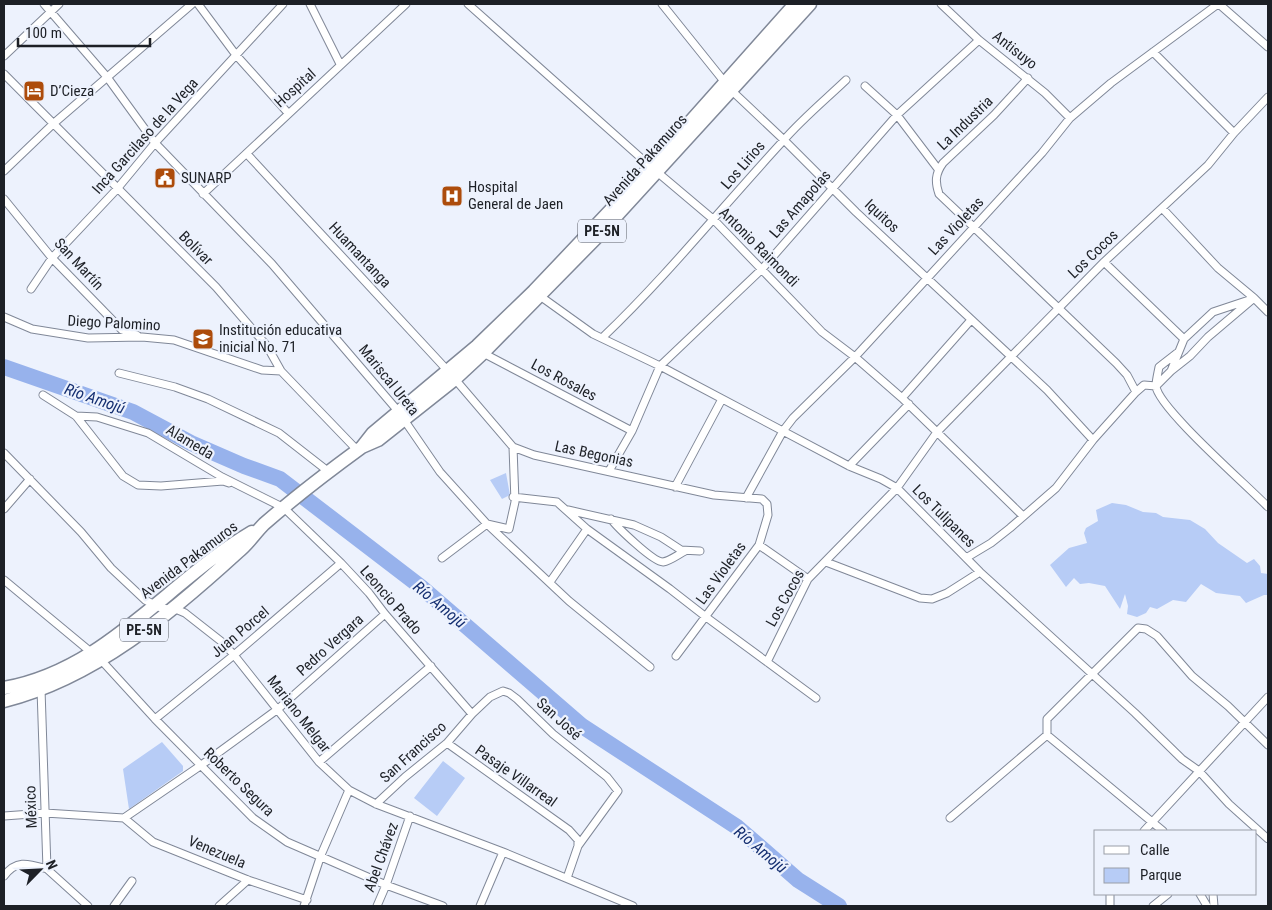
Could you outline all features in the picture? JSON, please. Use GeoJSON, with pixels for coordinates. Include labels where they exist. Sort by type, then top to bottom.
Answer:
{"type":"FeatureCollection","features":[{"type":"Feature","properties":{"kind":"highway","name":"Avenida Pakamuros"},"geometry":{"type":"LineString","coordinates":[[288,505],[360,449],[378,440],[401,416],[483,353],[540,296],[728,86],[810,4]]}},
{"type":"Feature","properties":{"kind":"highway","name":"Avenida Pakamuros"},"geometry":{"type":"LineString","coordinates":[[728,86],[792,5]]}},
{"type":"Feature","properties":{"kind":"highway","name":"Avenida Pakamuros"},"geometry":{"type":"LineString","coordinates":[[452,375],[477,346],[654,169]]}},
{"type":"Feature","properties":{"kind":"highway","name":"PE-5N"},"geometry":{"type":"LineString","coordinates":[[4,701],[66,679],[172,608],[240,551],[263,526],[288,505]]}},
{"type":"Feature","properties":{"kind":"highway","name":"Avenida Pakamuros"},"geometry":{"type":"LineString","coordinates":[[4,688],[39,679],[97,657],[155,605],[231,544],[263,526]]}},
{"type":"Feature","properties":{"kind":"street","name":"Mariscal Ureta"},"geometry":{"type":"LineString","coordinates":[[44,4],[107,77],[155,143],[272,264],[401,416],[440,472],[487,524],[569,601],[650,667]]}},
{"type":"Feature","properties":{"kind":"street"},"geometry":{"type":"LineString","coordinates":[[4,56],[59,4]]}},
{"type":"Feature","properties":{"kind":"street"},"geometry":{"type":"LineString","coordinates":[[4,171],[53,124],[192,4]]}},
{"type":"Feature","properties":{"kind":"street"},"geometry":{"type":"LineString","coordinates":[[198,4],[236,55],[288,113]]}},
{"type":"Feature","properties":{"kind":"street","name":"Inca Garcilaso de la Vega"},"geometry":{"type":"LineString","coordinates":[[31,289],[52,258],[117,189],[155,143],[283,4]]}},
{"type":"Feature","properties":{"kind":"street"},"geometry":{"type":"LineString","coordinates":[[310,4],[340,64]]}},
{"type":"Feature","properties":{"kind":"street","name":"Hospital"},"geometry":{"type":"LineString","coordinates":[[203,194],[406,4]]}},
{"type":"Feature","properties":{"kind":"street","name":"Antonio Raimondi"},"geometry":{"type":"LineString","coordinates":[[468,4],[714,220],[822,332],[855,357],[909,404],[1023,516]]}},
{"type":"Feature","properties":{"kind":"street","name":"Iquitos"},"geometry":{"type":"LineString","coordinates":[[662,4],[728,86],[832,188],[1047,390],[1093,440]]}},
{"type":"Feature","properties":{"kind":"street","name":"Antisuyo"},"geometry":{"type":"LineString","coordinates":[[941,4],[979,40],[1028,78],[1070,118]]}},
{"type":"Feature","properties":{"kind":"street"},"geometry":{"type":"LineString","coordinates":[[1218,4],[1268,47]]}},
{"type":"Feature","properties":{"kind":"street","name":"Las Violetas"},"geometry":{"type":"LineString","coordinates":[[746,498],[783,431],[793,418],[855,357],[1042,153],[1070,118],[1111,84],[1218,4]]}},
{"type":"Feature","properties":{"kind":"street","name":"Las Amapolas"},"geometry":{"type":"LineString","coordinates":[[609,471],[632,430],[660,366],[762,269],[897,115],[979,40]]}},
{"type":"Feature","properties":{"kind":"street"},"geometry":{"type":"LineString","coordinates":[[1153,52],[1234,133]]}},
{"type":"Feature","properties":{"kind":"street","name":"Bolívar"},"geometry":{"type":"LineString","coordinates":[[4,74],[216,287],[267,346],[281,371],[360,449]]}},
{"type":"Feature","properties":{"kind":"street","name":"La Industria"},"geometry":{"type":"LineString","coordinates":[[973,228],[939,194],[935,182],[938,169],[994,115],[1028,78]]}},
{"type":"Feature","properties":{"kind":"street","name":"Los Lirios"},"geometry":{"type":"LineString","coordinates":[[603,337],[624,318],[784,140],[846,80]]}},
{"type":"Feature","properties":{"kind":"street"},"geometry":{"type":"LineString","coordinates":[[865,86],[897,115],[938,169]]}},
{"type":"Feature","properties":{"kind":"street","name":"Los Cocos"},"geometry":{"type":"LineString","coordinates":[[767,662],[808,579],[897,488],[937,432],[1058,307],[1208,165],[1234,133],[1268,97]]}},
{"type":"Feature","properties":{"kind":"street","name":"Huamantanga"},"geometry":{"type":"LineString","coordinates":[[247,154],[452,375]]}},
{"type":"Feature","properties":{"kind":"street","name":"San Martín"},"geometry":{"type":"LineString","coordinates":[[4,199],[52,258],[122,330],[142,337]]}},
{"type":"Feature","properties":{"kind":"street"},"geometry":{"type":"LineString","coordinates":[[1162,208],[1218,268],[1268,312]]}},
{"type":"Feature","properties":{"kind":"street"},"geometry":{"type":"LineString","coordinates":[[973,228],[1127,374],[1136,392]]}},
{"type":"Feature","properties":{"kind":"street"},"geometry":{"type":"LineString","coordinates":[[1104,262],[1184,339]]}},
{"type":"Feature","properties":{"kind":"street","name":"Los Tulipanes"},"geometry":{"type":"LineString","coordinates":[[540,296],[593,334],[603,337],[660,366],[849,466],[881,479],[897,488],[980,572],[1136,713],[1182,759],[1199,771],[1224,799],[1268,839]]}},
{"type":"Feature","properties":{"kind":"street"},"geometry":{"type":"LineString","coordinates":[[1171,371],[1184,339],[1213,312],[1254,298]]}},
{"type":"Feature","properties":{"kind":"street"},"geometry":{"type":"LineString","coordinates":[[966,558],[991,543],[1056,488],[1093,440],[1136,392],[1144,385],[1156,386],[1208,337],[1254,298]]}},
{"type":"Feature","properties":{"kind":"street","name":"Diego Palomino"},"geometry":{"type":"LineString","coordinates":[[4,317],[32,329],[80,337],[142,337],[174,340],[262,370],[281,371]]}},
{"type":"Feature","properties":{"kind":"street"},"geometry":{"type":"LineString","coordinates":[[902,398],[971,320]]}},
{"type":"Feature","properties":{"kind":"street","name":"Los Rosales"},"geometry":{"type":"LineString","coordinates":[[483,353],[632,430]]}},
{"type":"Feature","properties":{"kind":"street"},"geometry":{"type":"LineString","coordinates":[[1177,353],[1159,367],[1156,386],[1162,400],[1175,416],[1268,507]]}},
{"type":"Feature","properties":{"kind":"street"},"geometry":{"type":"LineString","coordinates":[[118,373],[175,387],[208,398],[279,433],[326,475]]}},
{"type":"Feature","properties":{"kind":"street","name":"Las Begonias"},"geometry":{"type":"LineString","coordinates":[[452,375],[513,447],[534,455],[714,496],[762,499]]}},
{"type":"Feature","properties":{"kind":"street"},"geometry":{"type":"LineString","coordinates":[[42,395],[76,416],[123,476],[138,485],[161,486],[223,481],[246,488]]}},
{"type":"Feature","properties":{"kind":"street"},"geometry":{"type":"LineString","coordinates":[[674,487],[722,399]]}},
{"type":"Feature","properties":{"kind":"street"},"geometry":{"type":"LineString","coordinates":[[849,466],[909,404]]}},
{"type":"Feature","properties":{"kind":"street","name":"Alameda"},"geometry":{"type":"LineString","coordinates":[[76,416],[97,417],[148,433],[222,477],[288,505]]}},
{"type":"Feature","properties":{"kind":"street"},"geometry":{"type":"LineString","coordinates":[[442,558],[487,524],[509,529],[514,502],[513,447]]}},
{"type":"Feature","properties":{"kind":"street","name":"Mariano Melgar"},"geometry":{"type":"LineString","coordinates":[[4,453],[81,532],[111,568],[145,600],[155,605],[185,613],[222,642],[319,762],[349,790],[376,804],[503,852],[633,906]]}},
{"type":"Feature","properties":{"kind":"street"},"geometry":{"type":"LineString","coordinates":[[4,509],[30,479]]}},
{"type":"Feature","properties":{"kind":"street"},"geometry":{"type":"LineString","coordinates":[[514,497],[557,502],[587,529],[816,698]]}},
{"type":"Feature","properties":{"kind":"street","name":"Las Violetas"},"geometry":{"type":"LineString","coordinates":[[676,656],[759,545],[768,508],[762,499]]}},
{"type":"Feature","properties":{"kind":"street","name":"Leoncio Prado"},"geometry":{"type":"LineString","coordinates":[[288,505],[369,593],[472,714]]}},
{"type":"Feature","properties":{"kind":"street"},"geometry":{"type":"LineString","coordinates":[[565,509],[634,525],[661,537],[677,548],[685,551],[700,551]]}},
{"type":"Feature","properties":{"kind":"street"},"geometry":{"type":"LineString","coordinates":[[610,518],[626,536],[658,561],[664,562],[685,551]]}},
{"type":"Feature","properties":{"kind":"street"},"geometry":{"type":"LineString","coordinates":[[550,582],[587,529]]}},
{"type":"Feature","properties":{"kind":"street"},"geometry":{"type":"LineString","coordinates":[[759,545],[808,579]]}},
{"type":"Feature","properties":{"kind":"street"},"geometry":{"type":"LineString","coordinates":[[826,562],[920,598],[932,599],[962,584],[980,572]]}},
{"type":"Feature","properties":{"kind":"street","name":"Juan Porcel"},"geometry":{"type":"LineString","coordinates":[[155,719],[234,655],[341,563]]}},
{"type":"Feature","properties":{"kind":"street","name":"Roberto Segura"},"geometry":{"type":"LineString","coordinates":[[4,580],[97,657],[200,766],[253,818],[287,842],[386,885],[443,906]]}},
{"type":"Feature","properties":{"kind":"street","name":"Pedro Vergara"},"geometry":{"type":"LineString","coordinates":[[124,818],[278,710],[385,614]]}},
{"type":"Feature","properties":{"kind":"street"},"geometry":{"type":"LineString","coordinates":[[950,818],[1046,735],[1047,719],[1138,628],[1146,629],[1156,636],[1192,676],[1228,706],[1268,745]]}},
{"type":"Feature","properties":{"kind":"street"},"geometry":{"type":"LineString","coordinates":[[319,762],[431,666]]}},
{"type":"Feature","properties":{"kind":"street","name":"México"},"geometry":{"type":"LineString","coordinates":[[41,689],[47,868]]}},
{"type":"Feature","properties":{"kind":"street","name":"San José"},"geometry":{"type":"LineString","coordinates":[[490,697],[503,691],[509,693],[553,734],[607,777],[618,791],[578,846]]}},
{"type":"Feature","properties":{"kind":"street","name":"San Francisco"},"geometry":{"type":"LineString","coordinates":[[376,804],[405,777],[447,743],[472,714],[490,697]]}},
{"type":"Feature","properties":{"kind":"street"},"geometry":{"type":"LineString","coordinates":[[1145,830],[1268,697]]}},
{"type":"Feature","properties":{"kind":"street"},"geometry":{"type":"LineString","coordinates":[[1046,735],[1162,830]]}},
{"type":"Feature","properties":{"kind":"street","name":"Pasaje Villarreal"},"geometry":{"type":"LineString","coordinates":[[447,743],[569,830],[578,840],[578,846]]}},
{"type":"Feature","properties":{"kind":"street"},"geometry":{"type":"LineString","coordinates":[[305,903],[320,855],[349,790]]}},
{"type":"Feature","properties":{"kind":"street"},"geometry":{"type":"LineString","coordinates":[[4,816],[45,813],[124,818]]}},
{"type":"Feature","properties":{"kind":"street","name":"Abel Chávez"},"geometry":{"type":"LineString","coordinates":[[377,906],[410,816]]}},
{"type":"Feature","properties":{"kind":"street","name":"Venezuela"},"geometry":{"type":"LineString","coordinates":[[124,818],[153,842],[305,903]]}},
{"type":"Feature","properties":{"kind":"street"},"geometry":{"type":"LineString","coordinates":[[566,878],[578,846]]}},
{"type":"Feature","properties":{"kind":"street"},"geometry":{"type":"LineString","coordinates":[[480,906],[503,852]]}},
{"type":"Feature","properties":{"kind":"street"},"geometry":{"type":"LineString","coordinates":[[4,876],[16,864],[32,864],[47,868],[88,906]]}},
{"type":"Feature","properties":{"kind":"street"},"geometry":{"type":"LineString","coordinates":[[219,906],[248,880]]}},
{"type":"Feature","properties":{"kind":"street"},"geometry":{"type":"LineString","coordinates":[[114,906],[132,881]]}},
{"type":"Feature","properties":{"kind":"street"},"geometry":{"type":"LineString","coordinates":[[1153,906],[1167,895]]}},
{"type":"Feature","properties":{"kind":"green space"},"geometry":{"type":"Polygon","coordinates":[[[506,473],[510,495],[502,499],[490,480],[506,473]]]}},
{"type":"Feature","properties":{"kind":"green space"},"geometry":{"type":"Polygon","coordinates":[[[1112,503],[1126,505],[1143,512],[1156,513],[1163,517],[1190,520],[1205,529],[1218,543],[1247,563],[1254,559],[1260,566],[1261,573],[1268,574],[1268,595],[1246,603],[1240,596],[1216,593],[1201,584],[1186,602],[1173,600],[1157,609],[1150,607],[1146,613],[1137,617],[1127,614],[1128,606],[1125,594],[1120,609],[1105,586],[1089,583],[1080,584],[1074,578],[1066,587],[1050,565],[1069,548],[1087,543],[1084,533],[1086,528],[1098,521],[1096,510],[1112,503]]]}},
{"type":"Feature","properties":{"kind":"green space"},"geometry":{"type":"Polygon","coordinates":[[[162,742],[183,766],[183,771],[129,809],[123,769],[162,742]]]}},
{"type":"Feature","properties":{"kind":"green space"},"geometry":{"type":"Polygon","coordinates":[[[443,761],[465,778],[437,816],[414,798],[443,761]]]}},
{"type":"Feature","properties":{"kind":"waterway","name":"Río Amojú"},"geometry":{"type":"LineString","coordinates":[[4,367],[133,412],[191,443],[280,479],[421,587],[582,726],[737,827],[798,880],[839,906]]}},
{"type":"Feature","properties":{"kind":"place","name":"D’Cieza"},"geometry":{"type":"Point","coordinates":[34,91]}},
{"type":"Feature","properties":{"kind":"place","name":"SUNARP"},"geometry":{"type":"Point","coordinates":[165,178]}},
{"type":"Feature","properties":{"kind":"place","name":"Hospital General de Jaen"},"geometry":{"type":"Point","coordinates":[452,196]}},
{"type":"Feature","properties":{"kind":"place","name":"Institución educativa inicial No. 71"},"geometry":{"type":"Point","coordinates":[203,339]}}]}
